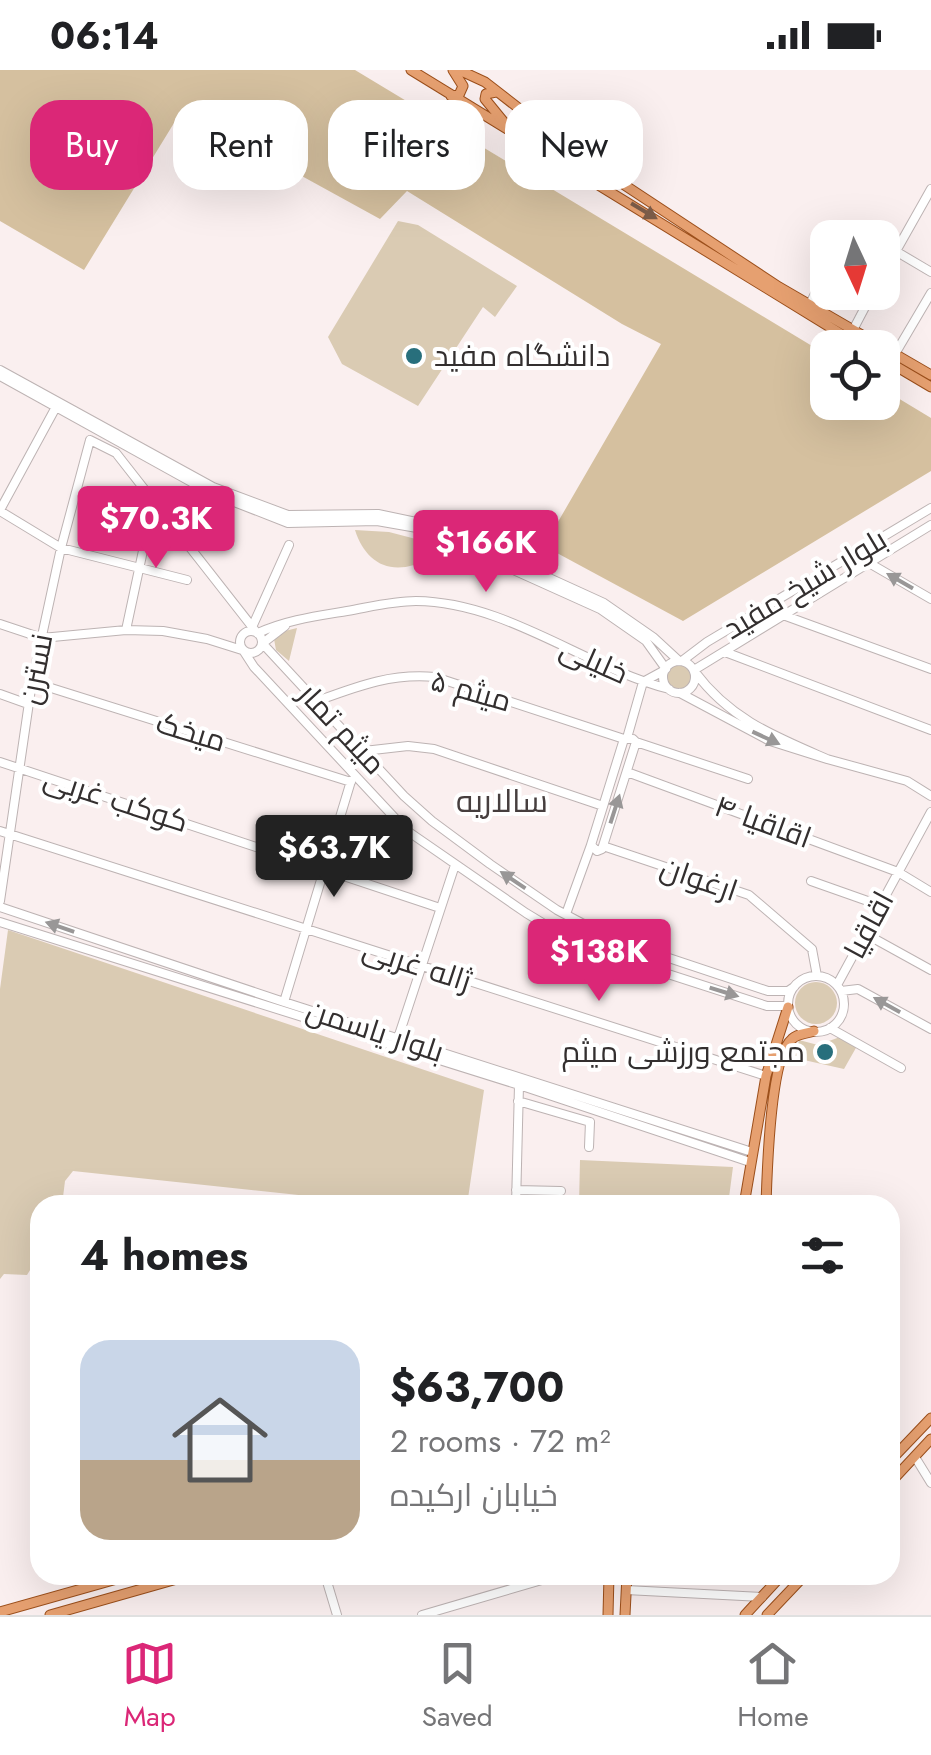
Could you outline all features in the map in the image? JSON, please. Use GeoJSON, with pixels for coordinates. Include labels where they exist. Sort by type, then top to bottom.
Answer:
{"type":"FeatureCollection","features":[{"type":"Feature","properties":{"kind":"main road"},"geometry":{"type":"LineString","coordinates":[[411,70],[505,126]]}},
{"type":"Feature","properties":{"kind":"main road"},"geometry":{"type":"LineString","coordinates":[[452,96],[459,94],[463,86],[456,70]]}},
{"type":"Feature","properties":{"kind":"main road"},"geometry":{"type":"LineString","coordinates":[[456,70],[498,93],[580,155],[810,304]]}},
{"type":"Feature","properties":{"kind":"main road"},"geometry":{"type":"LineString","coordinates":[[498,93],[491,92],[485,99],[505,122]]}},
{"type":"Feature","properties":{"kind":"main road"},"geometry":{"type":"LineString","coordinates":[[609,190],[835,330]]}},
{"type":"Feature","properties":{"kind":"main road"},"geometry":{"type":"LineString","coordinates":[[820,310],[853,330]]}},
{"type":"Feature","properties":{"kind":"main road"},"geometry":{"type":"LineString","coordinates":[[900,357],[931,376]]}},
{"type":"Feature","properties":{"kind":"main road"},"geometry":{"type":"LineString","coordinates":[[900,369],[931,387]]}},
{"type":"Feature","properties":{"kind":"main road"},"geometry":{"type":"LineString","coordinates":[[745,1195],[766,1076],[788,1006]]}},
{"type":"Feature","properties":{"kind":"main road"},"geometry":{"type":"LineString","coordinates":[[766,1195],[768,1146],[785,1047],[797,1035],[814,1032]]}},
{"type":"Feature","properties":{"kind":"main road"},"geometry":{"type":"LineString","coordinates":[[900,1451],[931,1418]]}},
{"type":"Feature","properties":{"kind":"main road"},"geometry":{"type":"LineString","coordinates":[[900,1473],[931,1440]]}},
{"type":"Feature","properties":{"kind":"main road"},"geometry":{"type":"LineString","coordinates":[[0,1612],[96,1585]]}},
{"type":"Feature","properties":{"kind":"main road"},"geometry":{"type":"LineString","coordinates":[[50,1615],[156,1585]]}},
{"type":"Feature","properties":{"kind":"main road"},"geometry":{"type":"LineString","coordinates":[[608,1585],[608,1615]]}},
{"type":"Feature","properties":{"kind":"main road"},"geometry":{"type":"LineString","coordinates":[[625,1615],[626,1585]]}},
{"type":"Feature","properties":{"kind":"main road"},"geometry":{"type":"LineString","coordinates":[[745,1615],[773,1585]]}},
{"type":"Feature","properties":{"kind":"main road"},"geometry":{"type":"LineString","coordinates":[[767,1615],[796,1585]]}},
{"type":"Feature","properties":{"kind":"street"},"geometry":{"type":"LineString","coordinates":[[900,244],[931,190]]}},
{"type":"Feature","properties":{"kind":"street"},"geometry":{"type":"LineString","coordinates":[[900,253],[931,272]]}},
{"type":"Feature","properties":{"kind":"street"},"geometry":{"type":"LineString","coordinates":[[900,346],[931,293]]}},
{"type":"Feature","properties":{"kind":"street"},"geometry":{"type":"LineString","coordinates":[[853,330],[864,310]]}},
{"type":"Feature","properties":{"kind":"street"},"geometry":{"type":"LineString","coordinates":[[0,373],[211,493],[276,520],[310,524],[377,521],[417,528],[600,609],[646,641],[666,669],[664,680],[670,689],[770,741],[907,781],[931,796]]}},
{"type":"Feature","properties":{"kind":"street"},"geometry":{"type":"LineString","coordinates":[[0,373],[250,503],[288,515],[398,516],[449,532],[604,602],[694,671],[719,702],[764,732],[827,759]]}},
{"type":"Feature","properties":{"kind":"street"},"geometry":{"type":"LineString","coordinates":[[56,408],[0,510],[61,548],[187,580]]}},
{"type":"Feature","properties":{"kind":"street"},"geometry":{"type":"LineString","coordinates":[[81,422],[90,440],[116,453],[256,630],[262,646],[261,670],[275,690]]}},
{"type":"Feature","properties":{"kind":"street","name":"نسترن"},"geometry":{"type":"LineString","coordinates":[[0,904],[32,682],[61,548],[90,440]]}},
{"type":"Feature","properties":{"kind":"street"},"geometry":{"type":"LineString","coordinates":[[116,453],[132,450]]}},
{"type":"Feature","properties":{"kind":"street"},"geometry":{"type":"LineString","coordinates":[[126,630],[153,504]]}},
{"type":"Feature","properties":{"kind":"street","name":"بلوار شیخ مفید"},"geometry":{"type":"LineString","coordinates":[[680,661],[931,508]]}},
{"type":"Feature","properties":{"kind":"street","name":"بلوار شیخ مفید"},"geometry":{"type":"LineString","coordinates":[[694,671],[929,528]]}},
{"type":"Feature","properties":{"kind":"street"},"geometry":{"type":"LineString","coordinates":[[256,630],[290,545]]}},
{"type":"Feature","properties":{"kind":"street"},"geometry":{"type":"LineString","coordinates":[[869,563],[931,599]]}},
{"type":"Feature","properties":{"kind":"street","name":"خلیلی"},"geometry":{"type":"LineString","coordinates":[[314,617],[395,602],[455,606],[501,620],[643,682],[670,689]]}},
{"type":"Feature","properties":{"kind":"street"},"geometry":{"type":"LineString","coordinates":[[238,611],[242,645]]}},
{"type":"Feature","properties":{"kind":"street"},"geometry":{"type":"LineString","coordinates":[[783,615],[931,669]]}},
{"type":"Feature","properties":{"kind":"street"},"geometry":{"type":"LineString","coordinates":[[242,645],[250,631],[314,617]]}},
{"type":"Feature","properties":{"kind":"street"},"geometry":{"type":"LineString","coordinates":[[0,624],[42,638],[126,630],[182,634],[229,646],[242,645],[253,654],[279,629],[314,617]]}},
{"type":"Feature","properties":{"kind":"street","name":"میثم تمار"},"geometry":{"type":"LineString","coordinates":[[242,645],[275,690],[353,780],[406,830],[542,923],[582,944],[767,1006],[788,1006]]}},
{"type":"Feature","properties":{"kind":"street","name":"میثم تمار"},"geometry":{"type":"LineString","coordinates":[[262,646],[432,822],[566,914],[612,938],[768,991],[788,991],[794,987]]}},
{"type":"Feature","properties":{"kind":"street"},"geometry":{"type":"LineString","coordinates":[[725,652],[931,730]]}},
{"type":"Feature","properties":{"kind":"street"},"geometry":{"type":"LineString","coordinates":[[566,914],[643,682],[680,661]]}},
{"type":"Feature","properties":{"kind":"street"},"geometry":{"type":"LineString","coordinates":[[680,693],[694,684],[694,671]]}},
{"type":"Feature","properties":{"kind":"street","name":"میثم ۵"},"geometry":{"type":"LineString","coordinates":[[318,701],[373,680],[435,677],[748,779]]}},
{"type":"Feature","properties":{"kind":"street","name":"میخک"},"geometry":{"type":"LineString","coordinates":[[32,682],[353,780]]}},
{"type":"Feature","properties":{"kind":"street"},"geometry":{"type":"LineString","coordinates":[[0,694],[28,704]]}},
{"type":"Feature","properties":{"kind":"street"},"geometry":{"type":"LineString","coordinates":[[603,846],[636,742]]}},
{"type":"Feature","properties":{"kind":"street"},"geometry":{"type":"LineString","coordinates":[[364,751],[408,746],[434,749],[603,806]]}},
{"type":"Feature","properties":{"kind":"street","name":"کوکب غربی"},"geometry":{"type":"LineString","coordinates":[[0,762],[440,908]]}},
{"type":"Feature","properties":{"kind":"street","name":"اقاقیا ۴"},"geometry":{"type":"LineString","coordinates":[[627,772],[898,872],[931,892]]}},
{"type":"Feature","properties":{"kind":"street"},"geometry":{"type":"LineString","coordinates":[[284,1002],[353,780]]}},
{"type":"Feature","properties":{"kind":"street","name":"اقاقیا"},"geometry":{"type":"LineString","coordinates":[[931,812],[864,933],[839,988],[858,989],[931,1029]]}},
{"type":"Feature","properties":{"kind":"street","name":"ژاله غربی"},"geometry":{"type":"LineString","coordinates":[[0,830],[766,1076]]}},
{"type":"Feature","properties":{"kind":"street","name":"ارغوان"},"geometry":{"type":"LineString","coordinates":[[591,845],[597,851],[603,846],[749,896],[812,949],[818,976]]}},
{"type":"Feature","properties":{"kind":"street"},"geometry":{"type":"LineString","coordinates":[[398,1038],[455,865]]}},
{"type":"Feature","properties":{"kind":"street"},"geometry":{"type":"LineString","coordinates":[[811,881],[879,906]]}},
{"type":"Feature","properties":{"kind":"street","name":"بلوار یاسمن"},"geometry":{"type":"LineString","coordinates":[[0,904],[398,1038],[591,1109],[734,1151]]}},
{"type":"Feature","properties":{"kind":"street","name":"بلوار یاسمن"},"geometry":{"type":"LineString","coordinates":[[0,922],[520,1081],[751,1157]]}},
{"type":"Feature","properties":{"kind":"street"},"geometry":{"type":"LineString","coordinates":[[864,933],[931,970]]}},
{"type":"Feature","properties":{"kind":"street"},"geometry":{"type":"LineString","coordinates":[[818,976],[839,988],[843,1012],[830,1028],[814,1032],[797,1024],[788,1006],[794,987],[804,978],[818,976]]}},
{"type":"Feature","properties":{"kind":"street"},"geometry":{"type":"LineString","coordinates":[[830,1028],[901,1068]]}},
{"type":"Feature","properties":{"kind":"street"},"geometry":{"type":"LineString","coordinates":[[516,1195],[520,1081]]}},
{"type":"Feature","properties":{"kind":"street"},"geometry":{"type":"LineString","coordinates":[[518,1102],[590,1122]]}},
{"type":"Feature","properties":{"kind":"street"},"geometry":{"type":"LineString","coordinates":[[589,1147],[591,1109]]}},
{"type":"Feature","properties":{"kind":"street"},"geometry":{"type":"LineString","coordinates":[[516,1190],[561,1191]]}},
{"type":"Feature","properties":{"kind":"street"},"geometry":{"type":"LineString","coordinates":[[915,1457],[931,1483]]}},
{"type":"Feature","properties":{"kind":"street"},"geometry":{"type":"LineString","coordinates":[[328,1585],[336,1615]]}},
{"type":"Feature","properties":{"kind":"street"},"geometry":{"type":"LineString","coordinates":[[422,1615],[525,1585]]}},
{"type":"Feature","properties":{"kind":"street"},"geometry":{"type":"LineString","coordinates":[[626,1590],[762,1597]]}},
{"type":"Feature","properties":{"kind":"shaded area"},"geometry":{"type":"Polygon","coordinates":[[[0,70],[355,70],[405,100],[328,100],[328,190],[485,190],[485,148],[505,161],[505,190],[554,190],[810,345],[810,420],[900,420],[900,399],[931,418],[931,471],[683,621],[544,546],[661,344],[407,191],[380,219],[308,179],[308,100],[173,100],[173,125],[153,157],[153,100],[30,100],[30,190],[133,190],[84,270],[0,221],[0,70]]]}},
{"type":"Feature","properties":{"kind":"shaded area"},"geometry":{"type":"Polygon","coordinates":[[[398,221],[418,225],[517,286],[495,317],[483,307],[418,406],[342,364],[328,337],[398,221]]]}},
{"type":"Feature","properties":{"kind":"shaded area"},"geometry":{"type":"Polygon","coordinates":[[[355,530],[389,532],[435,544],[414,565],[393,567],[370,556],[355,530]]]}},
{"type":"Feature","properties":{"kind":"shaded area"},"geometry":{"type":"Polygon","coordinates":[[[297,628],[289,661],[276,650],[274,639],[281,632],[297,628]]]}},
{"type":"Feature","properties":{"kind":"shaded area"},"geometry":{"type":"Polygon","coordinates":[[[679,665],[691,677],[679,689],[667,677],[679,665]]]}},
{"type":"Feature","properties":{"kind":"shaded area"},"geometry":{"type":"Polygon","coordinates":[[[8,930],[484,1090],[468,1195],[298,1195],[73,1171],[65,1181],[63,1195],[30,1195],[30,1270],[27,1275],[4,1274],[0,1279],[0,989],[8,930]]]}},
{"type":"Feature","properties":{"kind":"shaded area"},"geometry":{"type":"Polygon","coordinates":[[[816,982],[831,988],[837,1003],[831,1018],[816,1024],[801,1018],[795,1003],[801,988],[816,982]]]}},
{"type":"Feature","properties":{"kind":"shaded area","name":"مجتمع ورزشی میثم"},"geometry":{"type":"Polygon","coordinates":[[[840,1037],[857,1046],[844,1069],[795,1058],[799,1040],[818,1045],[840,1037]]]}},
{"type":"Feature","properties":{"kind":"shaded area"},"geometry":{"type":"Polygon","coordinates":[[[580,1160],[733,1167],[729,1195],[579,1195],[580,1160]]]}},
{"type":"Feature","properties":{"kind":"place","name":"دانشگاه مفید"},"geometry":{"type":"Point","coordinates":[414,356]}},
{"type":"Feature","properties":{"kind":"place","name":"مجتمع ورزشی میثم"},"geometry":{"type":"Point","coordinates":[825,1052]}},
{"type":"Feature","properties":{"kind":"district","name":"سالاریه"},"geometry":{"type":"Point","coordinates":[502,801]}}]}
